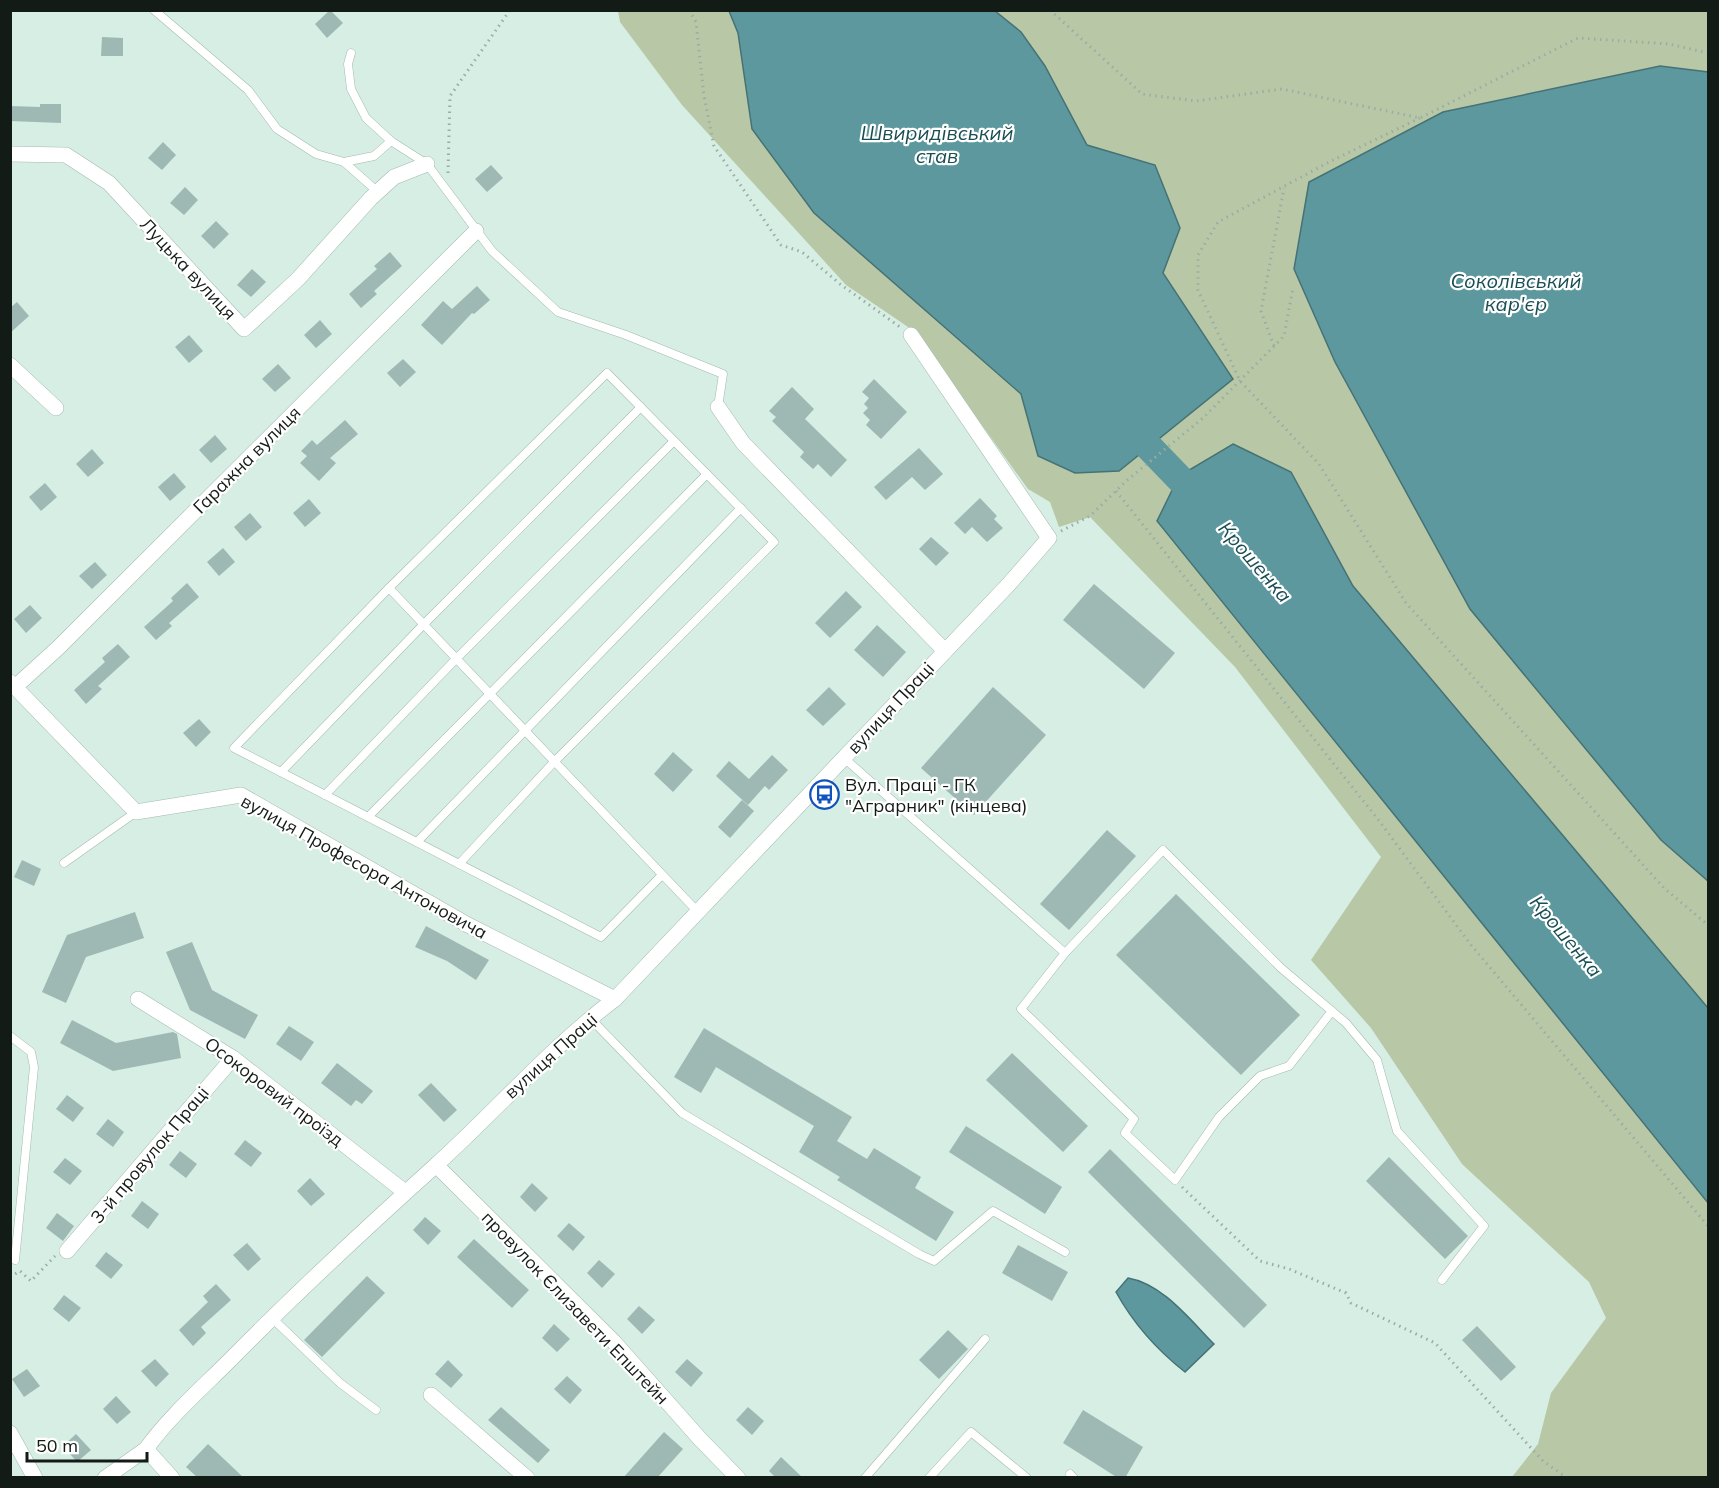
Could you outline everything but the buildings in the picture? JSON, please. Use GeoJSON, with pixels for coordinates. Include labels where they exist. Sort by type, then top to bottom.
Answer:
{"type":"FeatureCollection","features":[{"type":"Feature","properties":{"kind":"street","name":"Луцька вулиця"},"geometry":{"type":"LineString","coordinates":[[10,154],[66,155],[108,183],[244,329],[298,279],[394,177],[427,164]]}},
{"type":"Feature","properties":{"kind":"street","name":"Гаражна вулиця"},"geometry":{"type":"LineString","coordinates":[[13,685],[58,648],[476,231]]}},
{"type":"Feature","properties":{"kind":"street"},"geometry":{"type":"LineString","coordinates":[[911,335],[1049,538]]}},
{"type":"Feature","properties":{"kind":"street"},"geometry":{"type":"LineString","coordinates":[[10,365],[56,408]]}},
{"type":"Feature","properties":{"kind":"street","name":"вулиця Праці"},"geometry":{"type":"LineString","coordinates":[[718,407],[743,443],[945,651]]}},
{"type":"Feature","properties":{"kind":"street","name":"вулиця Праці"},"geometry":{"type":"LineString","coordinates":[[105,1478],[146,1449],[162,1427],[272,1318],[590,1018],[615,999],[699,913],[1049,538]]}},
{"type":"Feature","properties":{"kind":"street"},"geometry":{"type":"LineString","coordinates":[[13,685],[136,812]]}},
{"type":"Feature","properties":{"kind":"street","name":"вулиця Професора Антоновича"},"geometry":{"type":"LineString","coordinates":[[136,812],[241,795],[468,925],[615,999]]}},
{"type":"Feature","properties":{"kind":"street","name":"Осокоровий проїзд"},"geometry":{"type":"LineString","coordinates":[[138,999],[233,1058],[405,1192]]}},
{"type":"Feature","properties":{"kind":"street","name":"3-й провулок Праці"},"geometry":{"type":"LineString","coordinates":[[67,1251],[233,1058]]}},
{"type":"Feature","properties":{"kind":"street","name":"провулок Єлизавети Епштейн"},"geometry":{"type":"LineString","coordinates":[[436,1165],[614,1342],[700,1439],[738,1478]]}},
{"type":"Feature","properties":{"kind":"street"},"geometry":{"type":"LineString","coordinates":[[431,1395],[527,1478]]}},
{"type":"Feature","properties":{"kind":"street"},"geometry":{"type":"LineString","coordinates":[[10,1433],[35,1478]]}},
{"type":"Feature","properties":{"kind":"street"},"geometry":{"type":"LineString","coordinates":[[146,1449],[172,1478]]}},
{"type":"Feature","properties":{"kind":"lane"},"geometry":{"type":"LineString","coordinates":[[154,10],[248,90],[277,129],[316,154],[344,162],[378,192]]}},
{"type":"Feature","properties":{"kind":"lane"},"geometry":{"type":"LineString","coordinates":[[351,53],[348,64],[351,89],[366,118],[391,141],[427,164],[492,251],[558,312],[626,335],[723,374],[718,407]]}},
{"type":"Feature","properties":{"kind":"lane"},"geometry":{"type":"LineString","coordinates":[[344,162],[374,156],[391,141]]}},
{"type":"Feature","properties":{"kind":"lane"},"geometry":{"type":"LineString","coordinates":[[459,864],[554,762],[774,542],[607,373],[389,588],[234,748],[326,795],[459,864],[601,937],[662,875]]}},
{"type":"Feature","properties":{"kind":"lane"},"geometry":{"type":"LineString","coordinates":[[281,772],[423,625],[641,407]]}},
{"type":"Feature","properties":{"kind":"lane"},"geometry":{"type":"LineString","coordinates":[[326,795],[456,659],[674,441]]}},
{"type":"Feature","properties":{"kind":"lane"},"geometry":{"type":"LineString","coordinates":[[368,817],[708,474]]}},
{"type":"Feature","properties":{"kind":"lane"},"geometry":{"type":"LineString","coordinates":[[417,842],[741,508]]}},
{"type":"Feature","properties":{"kind":"lane"},"geometry":{"type":"LineString","coordinates":[[389,588],[699,913]]}},
{"type":"Feature","properties":{"kind":"lane"},"geometry":{"type":"LineString","coordinates":[[844,758],[1065,953]]}},
{"type":"Feature","properties":{"kind":"lane"},"geometry":{"type":"LineString","coordinates":[[64,863],[136,812]]}},
{"type":"Feature","properties":{"kind":"lane"},"geometry":{"type":"LineString","coordinates":[[1332,1011],[1289,1066],[1260,1076],[1219,1117],[1175,1180],[1125,1133],[1134,1119],[1021,1008],[1065,953],[1163,850],[1281,968],[1332,1011],[1377,1060],[1398,1131],[1484,1226],[1442,1280]]}},
{"type":"Feature","properties":{"kind":"lane"},"geometry":{"type":"LineString","coordinates":[[590,1018],[682,1113],[919,1254],[934,1261],[993,1211],[1065,1252]]}},
{"type":"Feature","properties":{"kind":"lane"},"geometry":{"type":"LineString","coordinates":[[10,1036],[31,1052],[34,1067],[15,1260]]}},
{"type":"Feature","properties":{"kind":"lane"},"geometry":{"type":"LineString","coordinates":[[272,1318],[340,1383],[376,1410]]}},
{"type":"Feature","properties":{"kind":"lane"},"geometry":{"type":"LineString","coordinates":[[865,1478],[985,1339]]}},
{"type":"Feature","properties":{"kind":"lane"},"geometry":{"type":"LineString","coordinates":[[929,1478],[971,1432],[1027,1478]]}},
{"type":"Feature","properties":{"kind":"path"},"geometry":{"type":"LineString","coordinates":[[445,188],[450,158],[450,96],[510,10]]}},
{"type":"Feature","properties":{"kind":"path"},"geometry":{"type":"LineString","coordinates":[[689,10],[696,22],[704,96],[714,146],[781,245],[802,252],[840,284],[911,335]]}},
{"type":"Feature","properties":{"kind":"path"},"geometry":{"type":"LineString","coordinates":[[1050,10],[1142,94],[1196,101],[1282,89],[1420,118]]}},
{"type":"Feature","properties":{"kind":"path"},"geometry":{"type":"LineString","coordinates":[[1708,53],[1669,44],[1578,38],[1218,222],[1198,255],[1198,290],[1240,381],[1319,465],[1406,603],[1664,888],[1708,925]]}},
{"type":"Feature","properties":{"kind":"path"},"geometry":{"type":"LineString","coordinates":[[1274,346],[1262,311],[1284,188]]}},
{"type":"Feature","properties":{"kind":"path"},"geometry":{"type":"LineString","coordinates":[[1049,538],[1090,516],[1116,490],[1175,441],[1240,381],[1284,336],[1293,288]]}},
{"type":"Feature","properties":{"kind":"path"},"geometry":{"type":"LineString","coordinates":[[1116,490],[1181,575],[1377,818],[1470,945],[1708,1226]]}},
{"type":"Feature","properties":{"kind":"path"},"geometry":{"type":"LineString","coordinates":[[1175,1180],[1260,1261],[1289,1269],[1346,1293],[1351,1303],[1434,1343],[1543,1461],[1566,1478]]}},
{"type":"Feature","properties":{"kind":"path"},"geometry":{"type":"LineString","coordinates":[[10,1278],[20,1271],[31,1281],[57,1253],[67,1251]]}},
{"type":"Feature","properties":{"kind":"green space"},"geometry":{"type":"Polygon","coordinates":[[[618,11],[729,11],[738,33],[752,129],[814,213],[1021,394],[1038,456],[1119,471],[1233,379],[1163,273],[1180,227],[1155,165],[1087,145],[1045,66],[1021,32],[995,11],[1708,11],[1708,72],[1660,66],[1661,840],[1708,881],[1708,1008],[1352,586],[1291,472],[1157,521],[1708,1203],[1708,1477],[1512,1477],[1538,1444],[1551,1393],[1606,1318],[1589,1282],[1462,1164],[1371,1028],[1311,960],[1381,857],[1235,667],[1090,517],[1059,527],[1050,502],[1028,489],[914,331],[846,285],[682,105],[620,22],[618,11]]]}},
{"type":"Feature","properties":{"kind":"water","name":"Швиридівський став"},"geometry":{"type":"Polygon","coordinates":[[[729,11],[995,11],[1021,32],[1045,66],[1087,145],[1155,165],[1180,228],[1163,273],[1233,379],[1119,471],[1075,473],[1038,456],[1021,394],[814,213],[752,129],[738,33],[729,11]]]}},
{"type":"Feature","properties":{"kind":"water","name":"Соколівський кар'єр"},"geometry":{"type":"Polygon","coordinates":[[[1660,66],[1708,72],[1708,881],[1661,840],[1470,609],[1335,362],[1294,269],[1309,182],[1443,112],[1660,66]]]}},
{"type":"Feature","properties":{"kind":"water"},"geometry":{"type":"Polygon","coordinates":[[[1233,444],[1291,472],[1353,586],[1708,1008],[1708,1203],[1157,521],[1179,476],[1233,444]]]}},
{"type":"Feature","properties":{"kind":"water"},"geometry":{"type":"Polygon","coordinates":[[[1128,1278],[1153,1287],[1164,1295],[1214,1344],[1185,1372],[1146,1335],[1116,1292],[1128,1278]]]}},
{"type":"Feature","properties":{"kind":"waterway","name":"Крошенка"},"geometry":{"type":"LineString","coordinates":[[1125,416],[1149,447],[1205,505]]}},
{"type":"Feature","properties":{"kind":"place","name":"Вул. Праці - ГК \"Аграрник\" (кінцева)"},"geometry":{"type":"Point","coordinates":[824,795]}}]}
